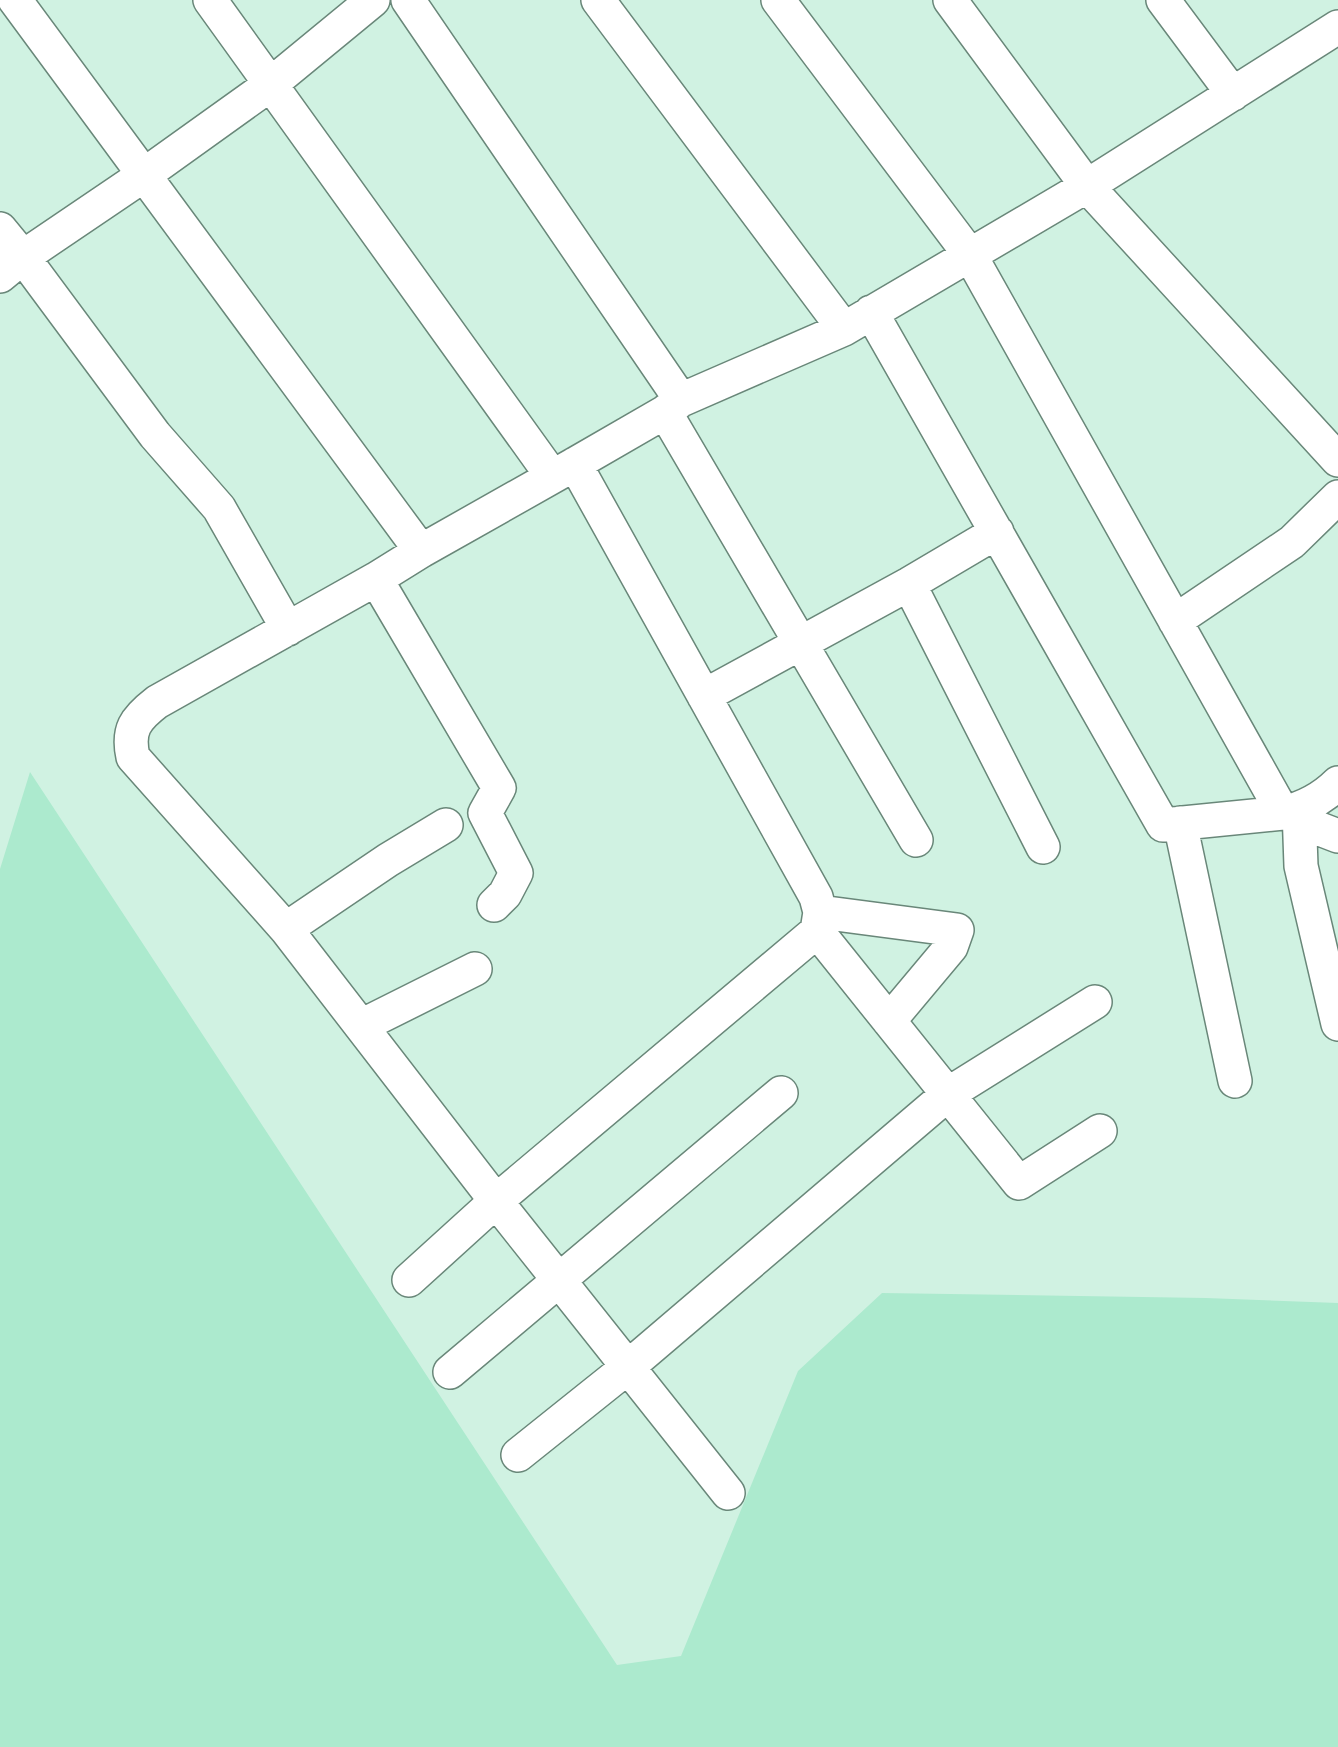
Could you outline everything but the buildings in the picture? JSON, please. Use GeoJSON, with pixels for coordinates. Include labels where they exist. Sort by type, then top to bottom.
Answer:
{"type":"FeatureCollection","features":[{"type":"Feature","properties":{"kind":"street"},"geometry":{"type":"LineString","coordinates":[[15,0],[421,551]]}},
{"type":"Feature","properties":{"kind":"street"},"geometry":{"type":"LineString","coordinates":[[210,0],[270,84],[564,470],[704,696],[816,897],[818,922],[889,1021],[1019,1183],[1100,1131]]}},
{"type":"Feature","properties":{"kind":"street"},"geometry":{"type":"LineString","coordinates":[[11,266],[144,175],[270,84],[373,0]]}},
{"type":"Feature","properties":{"kind":"street"},"geometry":{"type":"LineString","coordinates":[[408,0],[673,406],[800,643],[916,840]]}},
{"type":"Feature","properties":{"kind":"street"},"geometry":{"type":"LineString","coordinates":[[598,0],[844,329]]}},
{"type":"Feature","properties":{"kind":"street"},"geometry":{"type":"LineString","coordinates":[[778,0],[970,255],[1175,621],[1294,815],[1301,866],[1338,1024]]}},
{"type":"Feature","properties":{"kind":"street"},"geometry":{"type":"LineString","coordinates":[[950,0],[1087,186],[1338,460]]}},
{"type":"Feature","properties":{"kind":"street"},"geometry":{"type":"LineString","coordinates":[[1162,0],[1233,94]]}},
{"type":"Feature","properties":{"kind":"street"},"geometry":{"type":"LineString","coordinates":[[728,1493],[496,1201],[286,929],[133,757],[130,744],[133,730],[140,715],[157,702],[376,579],[673,406],[844,329],[1087,186],[1233,94],[1334,36]]}},
{"type":"Feature","properties":{"kind":"street"},"geometry":{"type":"LineString","coordinates":[[0,229],[11,266],[219,507],[288,628]]}},
{"type":"Feature","properties":{"kind":"street"},"geometry":{"type":"LineString","coordinates":[[872,312],[1163,825],[1294,815],[1332,790],[1338,783]]}},
{"type":"Feature","properties":{"kind":"street"},"geometry":{"type":"LineString","coordinates":[[1175,621],[1292,542],[1338,497]]}},
{"type":"Feature","properties":{"kind":"street"},"geometry":{"type":"LineString","coordinates":[[704,696],[909,584],[997,532]]}},
{"type":"Feature","properties":{"kind":"street"},"geometry":{"type":"LineString","coordinates":[[376,579],[498,788],[485,813],[516,873],[505,894],[494,905]]}},
{"type":"Feature","properties":{"kind":"street"},"geometry":{"type":"LineString","coordinates":[[909,584],[1043,847]]}},
{"type":"Feature","properties":{"kind":"street"},"geometry":{"type":"LineString","coordinates":[[1294,815],[1338,836]]}},
{"type":"Feature","properties":{"kind":"street"},"geometry":{"type":"LineString","coordinates":[[1180,823],[1235,1081]]}},
{"type":"Feature","properties":{"kind":"street"},"geometry":{"type":"LineString","coordinates":[[286,929],[388,860],[446,825]]}},
{"type":"Feature","properties":{"kind":"street"},"geometry":{"type":"LineString","coordinates":[[409,1280],[496,1201],[818,922],[957,930],[951,947],[889,1021]]}},
{"type":"Feature","properties":{"kind":"street"},"geometry":{"type":"LineString","coordinates":[[361,1026],[475,969]]}},
{"type":"Feature","properties":{"kind":"street"},"geometry":{"type":"LineString","coordinates":[[518,1455],[628,1367],[948,1094],[1095,1002]]}},
{"type":"Feature","properties":{"kind":"street"},"geometry":{"type":"LineString","coordinates":[[450,1372],[781,1093]]}},
{"type":"Feature","properties":{"kind":"green space"},"geometry":{"type":"Polygon","coordinates":[[[30,772],[617,1665],[681,1656],[798,1371],[882,1293],[1206,1298],[1338,1303],[1338,1747],[0,1747],[0,869],[30,772]]]}}]}
